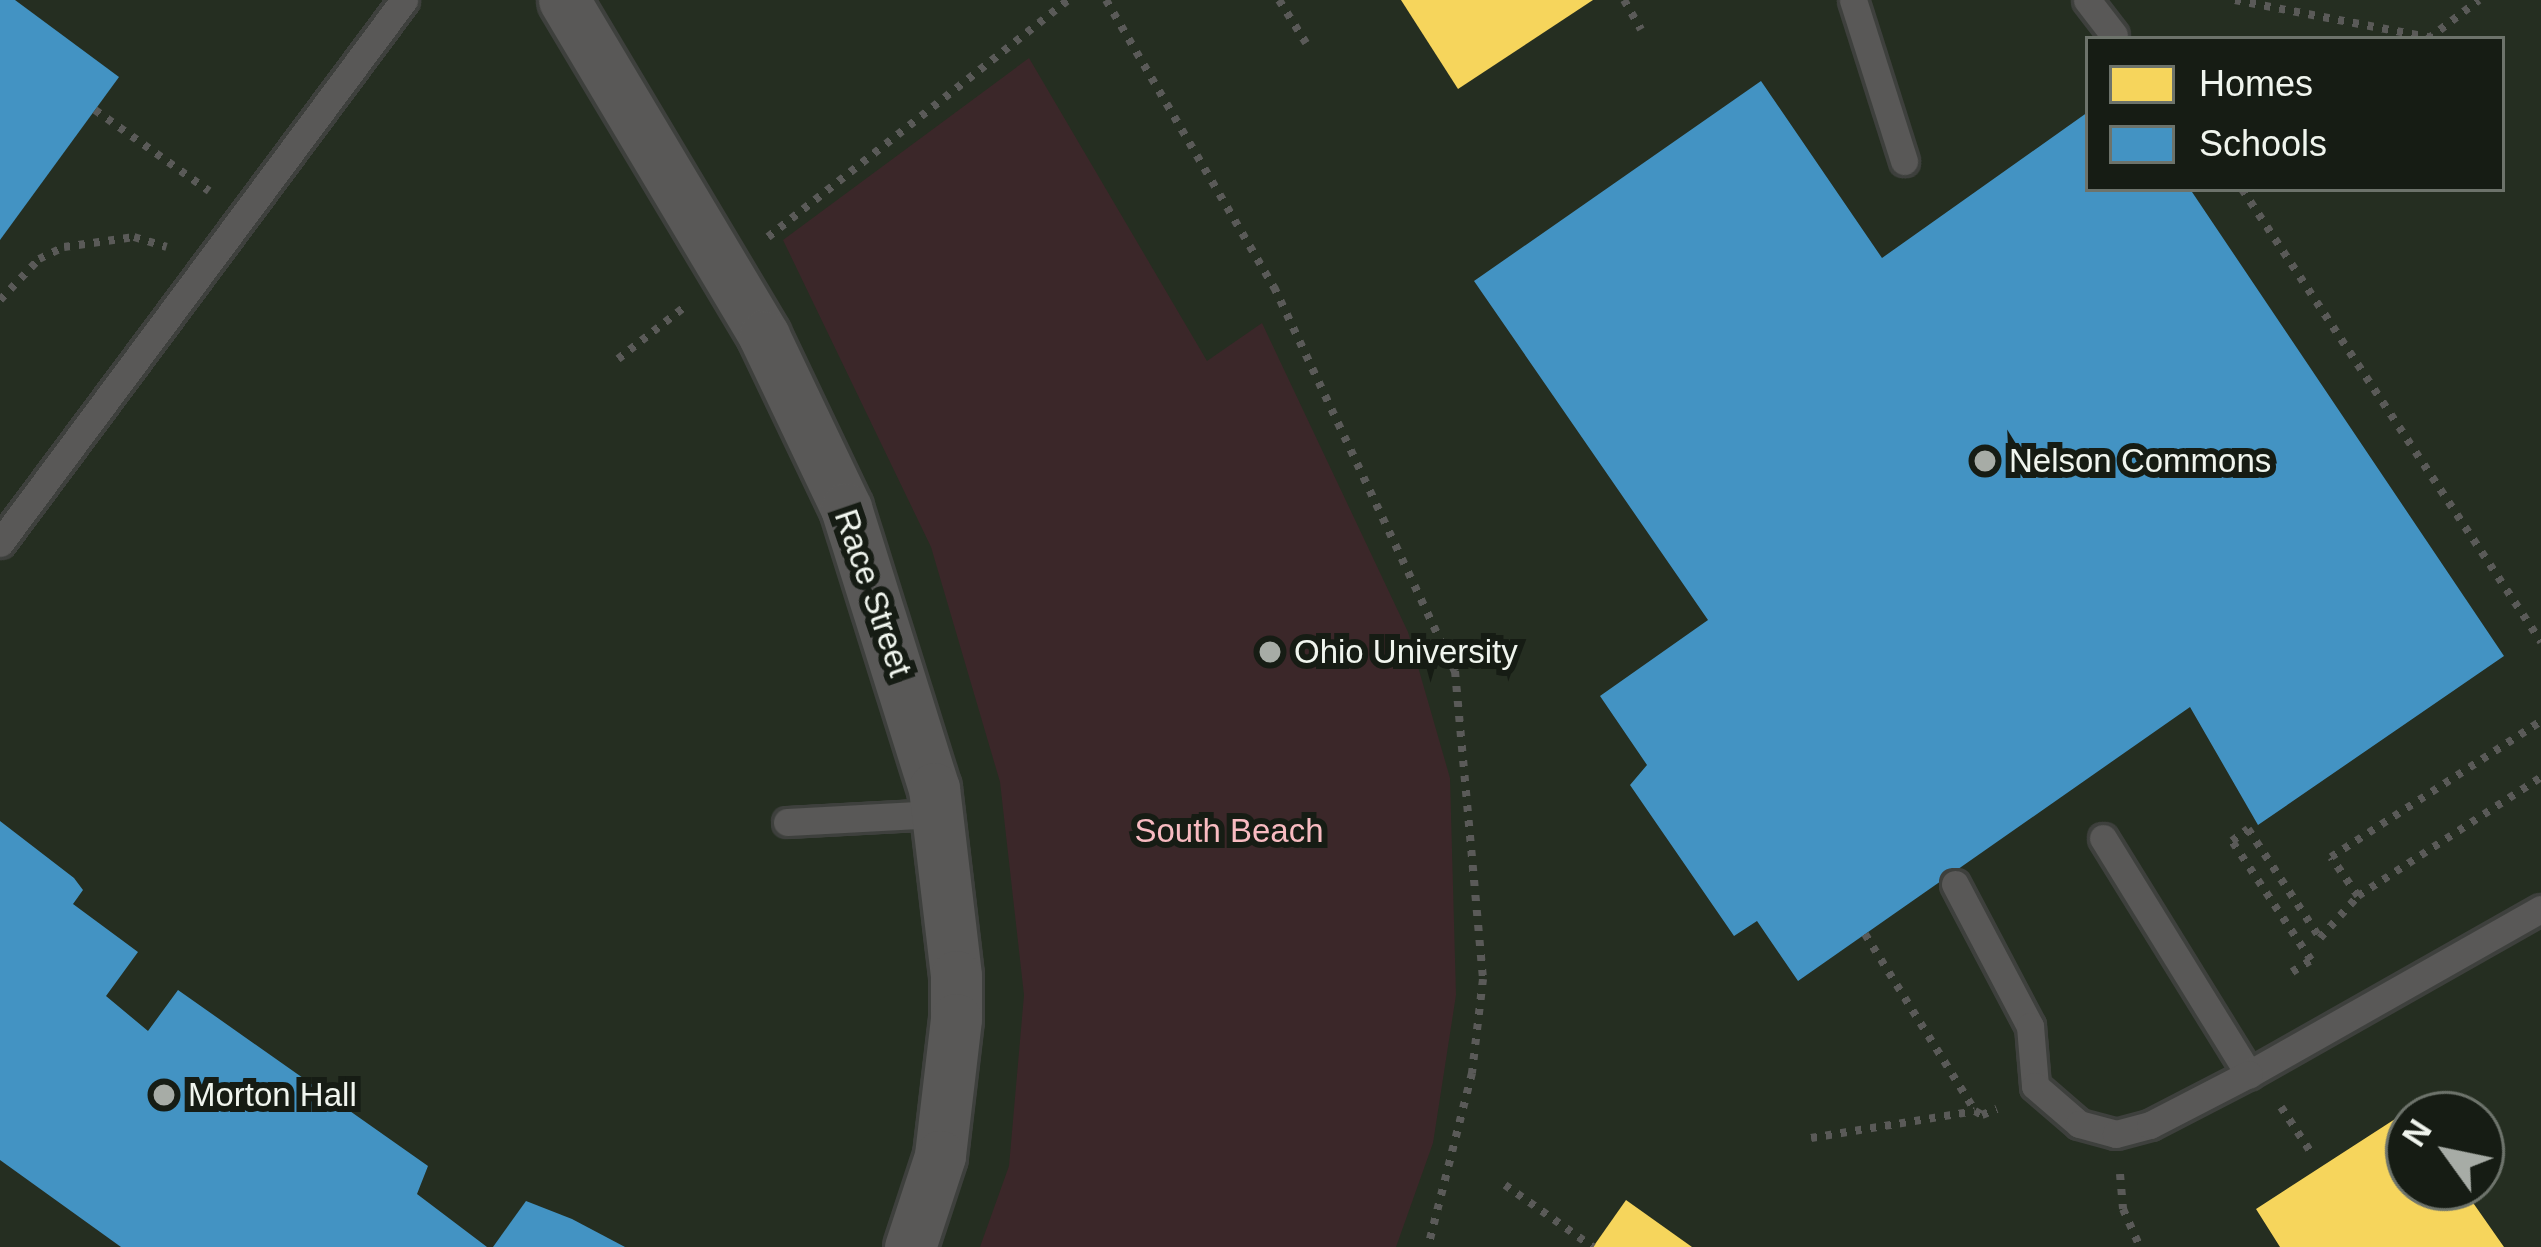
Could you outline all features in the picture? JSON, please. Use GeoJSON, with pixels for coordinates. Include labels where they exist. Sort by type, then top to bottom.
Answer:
{"type":"FeatureCollection","features":[{"type":"Feature","properties":{"kind":"street","name":"Race Street"},"geometry":{"type":"LineString","coordinates":[[564,0],[764,336],[846,508],[894,650],[937,814],[956,1019],[940,1156],[910,1247]]}},
{"type":"Feature","properties":{"kind":"lane"},"geometry":{"type":"LineString","coordinates":[[0,543],[404,0]]}},
{"type":"Feature","properties":{"kind":"lane"},"geometry":{"type":"LineString","coordinates":[[1853,0],[1904,160]]}},
{"type":"Feature","properties":{"kind":"lane"},"geometry":{"type":"LineString","coordinates":[[2087,0],[2114,35]]}},
{"type":"Feature","properties":{"kind":"lane"},"geometry":{"type":"LineString","coordinates":[[787,822],[937,814]]}},
{"type":"Feature","properties":{"kind":"lane"},"geometry":{"type":"LineString","coordinates":[[2103,838],[2249,1074]]}},
{"type":"Feature","properties":{"kind":"lane"},"geometry":{"type":"LineString","coordinates":[[1955,884],[2030,1026],[2035,1086],[2079,1124],[2116,1134],[2150,1124],[2249,1074],[2541,909]]}},
{"type":"Feature","properties":{"kind":"path"},"geometry":{"type":"LineString","coordinates":[[765,238],[1068,0]]}},
{"type":"Feature","properties":{"kind":"path"},"geometry":{"type":"LineString","coordinates":[[1106,0],[1274,287],[1455,671],[1483,979],[1472,1073],[1428,1247]]}},
{"type":"Feature","properties":{"kind":"path"},"geometry":{"type":"LineString","coordinates":[[1279,0],[1306,43]]}},
{"type":"Feature","properties":{"kind":"path"},"geometry":{"type":"LineString","coordinates":[[1624,0],[1641,31]]}},
{"type":"Feature","properties":{"kind":"path"},"geometry":{"type":"LineString","coordinates":[[2235,0],[2420,36]]}},
{"type":"Feature","properties":{"kind":"path"},"geometry":{"type":"LineString","coordinates":[[2280,0],[2286,10]]}},
{"type":"Feature","properties":{"kind":"path"},"geometry":{"type":"LineString","coordinates":[[2433,36],[2479,0]]}},
{"type":"Feature","properties":{"kind":"path"},"geometry":{"type":"LineString","coordinates":[[95,110],[214,195]]}},
{"type":"Feature","properties":{"kind":"path"},"geometry":{"type":"LineString","coordinates":[[2244,192],[2541,642]]}},
{"type":"Feature","properties":{"kind":"path"},"geometry":{"type":"LineString","coordinates":[[0,300],[39,259],[64,247],[134,237],[173,250]]}},
{"type":"Feature","properties":{"kind":"path"},"geometry":{"type":"LineString","coordinates":[[618,359],[694,300]]}},
{"type":"Feature","properties":{"kind":"path"},"geometry":{"type":"LineString","coordinates":[[2358,896],[2331,857],[2541,721]]}},
{"type":"Feature","properties":{"kind":"path"},"geometry":{"type":"LineString","coordinates":[[2292,972],[2311,960],[2232,841],[2248,830],[2320,938],[2358,896],[2541,777]]}},
{"type":"Feature","properties":{"kind":"path"},"geometry":{"type":"LineString","coordinates":[[1811,1138],[1978,1113],[1865,934]]}},
{"type":"Feature","properties":{"kind":"path"},"geometry":{"type":"LineString","coordinates":[[2281,1107],[2310,1151]]}},
{"type":"Feature","properties":{"kind":"path"},"geometry":{"type":"LineString","coordinates":[[1505,1185],[1593,1246]]}},
{"type":"Feature","properties":{"kind":"path"},"geometry":{"type":"LineString","coordinates":[[2122,1209],[2140,1247]]}},
{"type":"Feature","properties":{"kind":"shaded area","name":"Ohio University"},"geometry":{"type":"Polygon","coordinates":[[[0,0],[2541,0],[2541,1247],[0,1247],[0,0]]]}},
{"type":"Feature","properties":{"kind":"green space","name":"South Beach"},"geometry":{"type":"Polygon","coordinates":[[[1029,58],[1207,361],[1262,323],[1408,632],[1450,778],[1456,995],[1433,1143],[1396,1247],[980,1247],[1009,1166],[1024,995],[1000,782],[931,547],[783,240],[1029,58]]]}},
{"type":"Feature","properties":{"kind":"building: Homes"},"geometry":{"type":"Polygon","coordinates":[[[1401,0],[1593,0],[1458,89],[1401,0]]]}},
{"type":"Feature","properties":{"kind":"building: Homes"},"geometry":{"type":"Polygon","coordinates":[[[2385,1126],[2385,1211],[2479,1211],[2504,1247],[2280,1247],[2256,1209],[2385,1126]]]}},
{"type":"Feature","properties":{"kind":"building: Homes"},"geometry":{"type":"Polygon","coordinates":[[[1626,1200],[1692,1247],[1593,1247],[1626,1200]]]}},
{"type":"Feature","properties":{"kind":"building: Schools"},"geometry":{"type":"Polygon","coordinates":[[[0,0],[15,0],[119,77],[0,240],[0,0]]]}},
{"type":"Feature","properties":{"kind":"building: Schools","name":"Nelson Commons"},"geometry":{"type":"Polygon","coordinates":[[[1761,81],[1882,258],[2085,114],[2085,192],[2192,192],[2504,656],[2258,825],[2190,707],[1798,981],[1757,921],[1734,936],[1630,785],[1647,765],[1600,696],[1708,620],[1474,281],[1761,81]]]}},
{"type":"Feature","properties":{"kind":"building: Schools","name":"Morton Hall"},"geometry":{"type":"Polygon","coordinates":[[[0,821],[74,878],[83,890],[73,904],[138,952],[106,996],[148,1031],[178,990],[428,1166],[417,1194],[487,1247],[121,1247],[0,1160],[0,821]]]}},
{"type":"Feature","properties":{"kind":"building: Schools"},"geometry":{"type":"Polygon","coordinates":[[[526,1201],[572,1219],[625,1247],[493,1247],[526,1201]]]}},
{"type":"Feature","properties":{"kind":"place","name":"Nelson Commons"},"geometry":{"type":"Point","coordinates":[1985,461]}},
{"type":"Feature","properties":{"kind":"place","name":"Ohio University"},"geometry":{"type":"Point","coordinates":[1270,652]}},
{"type":"Feature","properties":{"kind":"place","name":"Morton Hall"},"geometry":{"type":"Point","coordinates":[164,1095]}}]}
